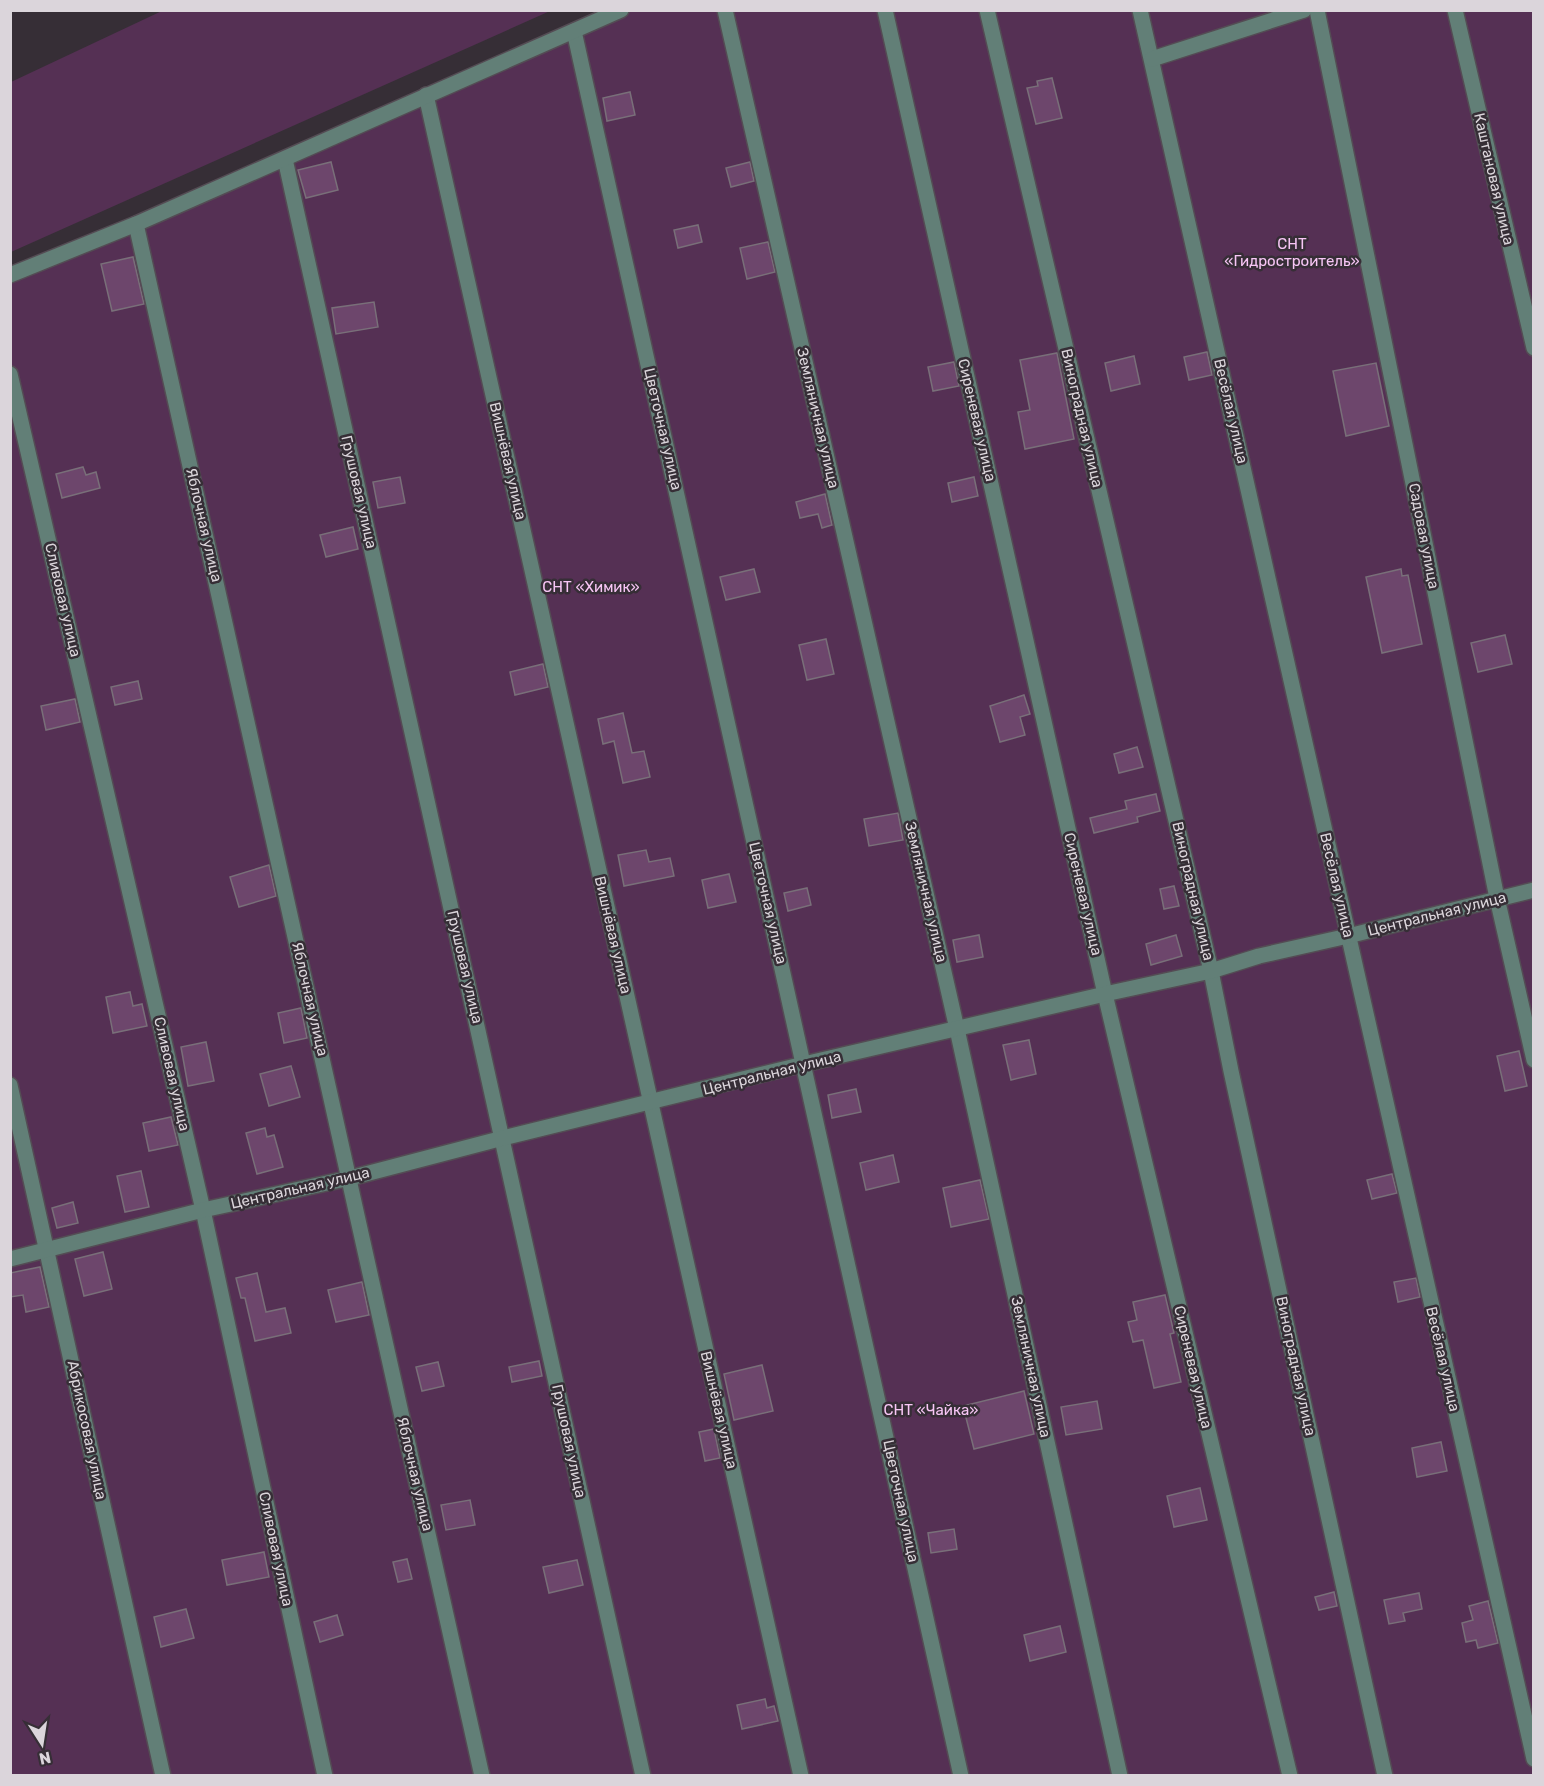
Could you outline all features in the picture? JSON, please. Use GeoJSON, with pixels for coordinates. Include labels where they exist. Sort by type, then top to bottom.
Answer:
{"type":"FeatureCollection","features":[{"type":"Feature","properties":{"kind":"street"},"geometry":{"type":"LineString","coordinates":[[10,275],[136,224],[621,10]]}},
{"type":"Feature","properties":{"kind":"street","name":"Земляничная улица"},"geometry":{"type":"LineString","coordinates":[[725,10],[957,1029],[1120,1776]]}},
{"type":"Feature","properties":{"kind":"street","name":"Сиреневая улица"},"geometry":{"type":"LineString","coordinates":[[885,10],[1105,994],[1290,1776]]}},
{"type":"Feature","properties":{"kind":"street","name":"Виноградная улица"},"geometry":{"type":"LineString","coordinates":[[987,10],[1211,971],[1385,1776]]}},
{"type":"Feature","properties":{"kind":"street","name":"Весёлая улица"},"geometry":{"type":"LineString","coordinates":[[1140,10],[1533,1759]]}},
{"type":"Feature","properties":{"kind":"street"},"geometry":{"type":"LineString","coordinates":[[1152,59],[1304,10]]}},
{"type":"Feature","properties":{"kind":"street","name":"Садовая улица"},"geometry":{"type":"LineString","coordinates":[[1317,10],[1497,898],[1533,1060]]}},
{"type":"Feature","properties":{"kind":"street","name":"Каштановая улица"},"geometry":{"type":"LineString","coordinates":[[1455,10],[1533,348]]}},
{"type":"Feature","properties":{"kind":"street","name":"Цветочная улица"},"geometry":{"type":"LineString","coordinates":[[574,31],[962,1776]]}},
{"type":"Feature","properties":{"kind":"street","name":"Вишнёвая улица"},"geometry":{"type":"LineString","coordinates":[[426,95],[801,1776]]}},
{"type":"Feature","properties":{"kind":"street","name":"Грушовая улица"},"geometry":{"type":"LineString","coordinates":[[285,159],[643,1776]]}},
{"type":"Feature","properties":{"kind":"street","name":"Яблочная улица"},"geometry":{"type":"LineString","coordinates":[[136,224],[482,1776]]}},
{"type":"Feature","properties":{"kind":"street","name":"Сливовая улица"},"geometry":{"type":"LineString","coordinates":[[10,374],[203,1210],[326,1776]]}},
{"type":"Feature","properties":{"kind":"street","name":"Центральная улица"},"geometry":{"type":"LineString","coordinates":[[10,1259],[203,1210],[350,1178],[804,1064],[1211,971],[1259,956],[1533,890]]}},
{"type":"Feature","properties":{"kind":"street","name":"Абрикосовая улица"},"geometry":{"type":"LineString","coordinates":[[10,1085],[163,1776]]}},
{"type":"Feature","properties":{"kind":"green space"},"geometry":{"type":"Polygon","coordinates":[[[164,10],[550,11],[11,252],[11,82],[164,10]]]}},
{"type":"Feature","properties":{"kind":"green space"},"geometry":{"type":"Polygon","coordinates":[[[621,11],[1533,11],[1533,1775],[11,1776],[11,275],[621,11]]]}},
{"type":"Feature","properties":{"kind":"building"},"geometry":{"type":"Polygon","coordinates":[[[1052,78],[1062,118],[1036,124],[1027,88],[1038,86],[1037,81],[1052,78]]]}},
{"type":"Feature","properties":{"kind":"building"},"geometry":{"type":"Polygon","coordinates":[[[630,92],[635,115],[607,121],[603,98],[630,92]]]}},
{"type":"Feature","properties":{"kind":"building"},"geometry":{"type":"Polygon","coordinates":[[[331,162],[338,190],[306,198],[298,170],[331,162]]]}},
{"type":"Feature","properties":{"kind":"building"},"geometry":{"type":"Polygon","coordinates":[[[750,162],[754,181],[731,187],[726,168],[750,162]]]}},
{"type":"Feature","properties":{"kind":"building"},"geometry":{"type":"Polygon","coordinates":[[[698,225],[702,242],[678,248],[674,230],[698,225]]]}},
{"type":"Feature","properties":{"kind":"building"},"geometry":{"type":"Polygon","coordinates":[[[768,242],[775,272],[747,279],[740,248],[768,242]]]}},
{"type":"Feature","properties":{"kind":"building"},"geometry":{"type":"Polygon","coordinates":[[[133,257],[144,304],[112,311],[101,264],[133,257]]]}},
{"type":"Feature","properties":{"kind":"building"},"geometry":{"type":"Polygon","coordinates":[[[374,302],[378,327],[336,334],[332,308],[374,302]]]}},
{"type":"Feature","properties":{"kind":"building"},"geometry":{"type":"Polygon","coordinates":[[[1207,352],[1212,375],[1189,380],[1184,357],[1207,352]]]}},
{"type":"Feature","properties":{"kind":"building"},"geometry":{"type":"Polygon","coordinates":[[[1057,353],[1074,439],[1025,449],[1018,412],[1030,410],[1020,360],[1057,353]]]}},
{"type":"Feature","properties":{"kind":"building"},"geometry":{"type":"Polygon","coordinates":[[[1134,356],[1140,384],[1111,391],[1105,363],[1134,356]]]}},
{"type":"Feature","properties":{"kind":"building"},"geometry":{"type":"Polygon","coordinates":[[[954,362],[959,386],[933,391],[928,367],[954,362]]]}},
{"type":"Feature","properties":{"kind":"building"},"geometry":{"type":"Polygon","coordinates":[[[1376,363],[1389,426],[1346,436],[1333,371],[1376,363]]]}},
{"type":"Feature","properties":{"kind":"building"},"geometry":{"type":"Polygon","coordinates":[[[83,467],[86,475],[96,472],[100,488],[62,498],[56,474],[83,467]]]}},
{"type":"Feature","properties":{"kind":"building"},"geometry":{"type":"Polygon","coordinates":[[[400,477],[405,503],[378,508],[373,482],[400,477]]]}},
{"type":"Feature","properties":{"kind":"building"},"geometry":{"type":"Polygon","coordinates":[[[974,477],[978,496],[952,502],[948,483],[974,477]]]}},
{"type":"Feature","properties":{"kind":"building"},"geometry":{"type":"Polygon","coordinates":[[[825,494],[832,525],[822,528],[818,514],[800,518],[796,502],[825,494]]]}},
{"type":"Feature","properties":{"kind":"building"},"geometry":{"type":"Polygon","coordinates":[[[353,527],[358,549],[326,557],[320,535],[353,527]]]}},
{"type":"Feature","properties":{"kind":"building"},"geometry":{"type":"Polygon","coordinates":[[[754,569],[760,592],[726,600],[720,577],[754,569]]]}},
{"type":"Feature","properties":{"kind":"building"},"geometry":{"type":"Polygon","coordinates":[[[1401,569],[1402,576],[1408,575],[1422,644],[1382,653],[1366,577],[1401,569]]]}},
{"type":"Feature","properties":{"kind":"building"},"geometry":{"type":"Polygon","coordinates":[[[1505,635],[1512,664],[1478,672],[1471,643],[1505,635]]]}},
{"type":"Feature","properties":{"kind":"building"},"geometry":{"type":"Polygon","coordinates":[[[826,639],[834,674],[807,680],[799,645],[826,639]]]}},
{"type":"Feature","properties":{"kind":"building"},"geometry":{"type":"Polygon","coordinates":[[[543,664],[548,687],[515,695],[510,672],[543,664]]]}},
{"type":"Feature","properties":{"kind":"building"},"geometry":{"type":"Polygon","coordinates":[[[138,681],[142,699],[115,705],[111,687],[138,681]]]}},
{"type":"Feature","properties":{"kind":"building"},"geometry":{"type":"Polygon","coordinates":[[[1024,695],[1030,714],[1020,717],[1025,735],[1000,742],[990,706],[1024,695]]]}},
{"type":"Feature","properties":{"kind":"building"},"geometry":{"type":"Polygon","coordinates":[[[75,699],[80,722],[46,730],[41,706],[75,699]]]}},
{"type":"Feature","properties":{"kind":"building"},"geometry":{"type":"Polygon","coordinates":[[[623,713],[632,753],[644,751],[650,777],[623,783],[614,741],[603,744],[598,719],[623,713]]]}},
{"type":"Feature","properties":{"kind":"building"},"geometry":{"type":"Polygon","coordinates":[[[1137,747],[1143,767],[1119,773],[1114,754],[1137,747]]]}},
{"type":"Feature","properties":{"kind":"building"},"geometry":{"type":"Polygon","coordinates":[[[1156,794],[1160,811],[1137,817],[1138,822],[1094,833],[1090,818],[1127,809],[1125,801],[1156,794]]]}},
{"type":"Feature","properties":{"kind":"building"},"geometry":{"type":"Polygon","coordinates":[[[898,813],[903,840],[869,846],[864,819],[898,813]]]}},
{"type":"Feature","properties":{"kind":"building"},"geometry":{"type":"Polygon","coordinates":[[[646,850],[649,862],[670,858],[674,876],[624,886],[618,855],[646,850]]]}},
{"type":"Feature","properties":{"kind":"building"},"geometry":{"type":"Polygon","coordinates":[[[269,865],[276,896],[239,907],[230,877],[269,865]]]}},
{"type":"Feature","properties":{"kind":"building"},"geometry":{"type":"Polygon","coordinates":[[[729,874],[736,902],[708,908],[702,880],[729,874]]]}},
{"type":"Feature","properties":{"kind":"building"},"geometry":{"type":"Polygon","coordinates":[[[1174,886],[1179,906],[1164,909],[1160,889],[1174,886]]]}},
{"type":"Feature","properties":{"kind":"building"},"geometry":{"type":"Polygon","coordinates":[[[807,888],[811,905],[788,911],[784,893],[807,888]]]}},
{"type":"Feature","properties":{"kind":"building"},"geometry":{"type":"Polygon","coordinates":[[[979,935],[983,957],[957,962],[953,940],[979,935]]]}},
{"type":"Feature","properties":{"kind":"building"},"geometry":{"type":"Polygon","coordinates":[[[1176,935],[1182,956],[1151,965],[1146,944],[1176,935]]]}},
{"type":"Feature","properties":{"kind":"building"},"geometry":{"type":"Polygon","coordinates":[[[130,992],[133,1006],[142,1004],[147,1026],[113,1033],[106,997],[130,992]]]}},
{"type":"Feature","properties":{"kind":"building"},"geometry":{"type":"Polygon","coordinates":[[[301,1008],[307,1038],[284,1043],[278,1013],[301,1008]]]}},
{"type":"Feature","properties":{"kind":"building"},"geometry":{"type":"Polygon","coordinates":[[[1029,1040],[1036,1074],[1011,1080],[1003,1045],[1029,1040]]]}},
{"type":"Feature","properties":{"kind":"building"},"geometry":{"type":"Polygon","coordinates":[[[206,1042],[214,1081],[188,1086],[181,1047],[206,1042]]]}},
{"type":"Feature","properties":{"kind":"building"},"geometry":{"type":"Polygon","coordinates":[[[1519,1051],[1527,1086],[1505,1091],[1497,1056],[1519,1051]]]}},
{"type":"Feature","properties":{"kind":"building"},"geometry":{"type":"Polygon","coordinates":[[[291,1066],[300,1097],[269,1106],[260,1074],[291,1066]]]}},
{"type":"Feature","properties":{"kind":"building"},"geometry":{"type":"Polygon","coordinates":[[[856,1089],[861,1112],[832,1118],[828,1095],[856,1089]]]}},
{"type":"Feature","properties":{"kind":"building"},"geometry":{"type":"Polygon","coordinates":[[[171,1117],[178,1145],[149,1151],[143,1123],[171,1117]]]}},
{"type":"Feature","properties":{"kind":"building"},"geometry":{"type":"Polygon","coordinates":[[[265,1128],[267,1137],[274,1135],[283,1167],[257,1174],[246,1133],[265,1128]]]}},
{"type":"Feature","properties":{"kind":"building"},"geometry":{"type":"Polygon","coordinates":[[[893,1155],[899,1182],[866,1190],[860,1163],[893,1155]]]}},
{"type":"Feature","properties":{"kind":"building"},"geometry":{"type":"Polygon","coordinates":[[[141,1171],[149,1207],[125,1212],[117,1176],[141,1171]]]}},
{"type":"Feature","properties":{"kind":"building"},"geometry":{"type":"Polygon","coordinates":[[[1392,1174],[1397,1193],[1372,1199],[1367,1180],[1392,1174]]]}},
{"type":"Feature","properties":{"kind":"building"},"geometry":{"type":"Polygon","coordinates":[[[980,1180],[989,1219],[951,1227],[943,1188],[980,1180]]]}},
{"type":"Feature","properties":{"kind":"building"},"geometry":{"type":"Polygon","coordinates":[[[73,1202],[78,1223],[57,1228],[52,1208],[73,1202]]]}},
{"type":"Feature","properties":{"kind":"building"},"geometry":{"type":"Polygon","coordinates":[[[103,1252],[112,1289],[84,1296],[75,1259],[103,1252]]]}},
{"type":"Feature","properties":{"kind":"building"},"geometry":{"type":"Polygon","coordinates":[[[40,1267],[49,1307],[26,1312],[23,1295],[10,1297],[10,1273],[40,1267]]]}},
{"type":"Feature","properties":{"kind":"building"},"geometry":{"type":"Polygon","coordinates":[[[257,1273],[266,1312],[285,1308],[291,1333],[255,1341],[245,1298],[241,1298],[236,1278],[257,1273]]]}},
{"type":"Feature","properties":{"kind":"building"},"geometry":{"type":"Polygon","coordinates":[[[1416,1278],[1420,1297],[1398,1302],[1394,1282],[1416,1278]]]}},
{"type":"Feature","properties":{"kind":"building"},"geometry":{"type":"Polygon","coordinates":[[[362,1282],[369,1315],[336,1322],[328,1290],[362,1282]]]}},
{"type":"Feature","properties":{"kind":"building"},"geometry":{"type":"Polygon","coordinates":[[[1165,1295],[1174,1333],[1170,1334],[1181,1382],[1154,1388],[1143,1340],[1133,1342],[1128,1322],[1137,1320],[1133,1302],[1165,1295]]]}},
{"type":"Feature","properties":{"kind":"building"},"geometry":{"type":"Polygon","coordinates":[[[539,1361],[542,1376],[512,1382],[509,1367],[539,1361]]]}},
{"type":"Feature","properties":{"kind":"building"},"geometry":{"type":"Polygon","coordinates":[[[438,1362],[444,1386],[422,1391],[416,1367],[438,1362]]]}},
{"type":"Feature","properties":{"kind":"building"},"geometry":{"type":"Polygon","coordinates":[[[762,1365],[773,1411],[734,1420],[724,1374],[762,1365]]]}},
{"type":"Feature","properties":{"kind":"building"},"geometry":{"type":"Polygon","coordinates":[[[1024,1391],[1034,1434],[974,1449],[963,1406],[1024,1391]]]}},
{"type":"Feature","properties":{"kind":"building"},"geometry":{"type":"Polygon","coordinates":[[[1097,1401],[1102,1429],[1066,1435],[1061,1407],[1097,1401]]]}},
{"type":"Feature","properties":{"kind":"building"},"geometry":{"type":"Polygon","coordinates":[[[714,1429],[720,1458],[705,1461],[699,1432],[714,1429]]]}},
{"type":"Feature","properties":{"kind":"building"},"geometry":{"type":"Polygon","coordinates":[[[1441,1442],[1447,1471],[1417,1477],[1412,1448],[1441,1442]]]}},
{"type":"Feature","properties":{"kind":"building"},"geometry":{"type":"Polygon","coordinates":[[[1200,1488],[1207,1520],[1174,1527],[1167,1496],[1200,1488]]]}},
{"type":"Feature","properties":{"kind":"building"},"geometry":{"type":"Polygon","coordinates":[[[470,1500],[475,1525],[446,1530],[441,1505],[470,1500]]]}},
{"type":"Feature","properties":{"kind":"building"},"geometry":{"type":"Polygon","coordinates":[[[954,1529],[957,1549],[931,1553],[928,1533],[954,1529]]]}},
{"type":"Feature","properties":{"kind":"building"},"geometry":{"type":"Polygon","coordinates":[[[264,1552],[269,1577],[227,1585],[222,1560],[264,1552]]]}},
{"type":"Feature","properties":{"kind":"building"},"geometry":{"type":"Polygon","coordinates":[[[407,1559],[412,1579],[398,1582],[393,1562],[407,1559]]]}},
{"type":"Feature","properties":{"kind":"building"},"geometry":{"type":"Polygon","coordinates":[[[577,1560],[583,1585],[549,1593],[543,1567],[577,1560]]]}},
{"type":"Feature","properties":{"kind":"building"},"geometry":{"type":"Polygon","coordinates":[[[1334,1592],[1337,1606],[1319,1610],[1315,1597],[1334,1592]]]}},
{"type":"Feature","properties":{"kind":"building"},"geometry":{"type":"Polygon","coordinates":[[[1419,1593],[1422,1609],[1403,1613],[1405,1621],[1389,1624],[1384,1600],[1419,1593]]]}},
{"type":"Feature","properties":{"kind":"building"},"geometry":{"type":"Polygon","coordinates":[[[1488,1601],[1498,1643],[1478,1648],[1476,1640],[1466,1642],[1462,1623],[1473,1620],[1469,1606],[1488,1601]]]}},
{"type":"Feature","properties":{"kind":"building"},"geometry":{"type":"Polygon","coordinates":[[[186,1609],[194,1638],[161,1647],[154,1617],[186,1609]]]}},
{"type":"Feature","properties":{"kind":"building"},"geometry":{"type":"Polygon","coordinates":[[[337,1615],[343,1635],[320,1642],[314,1622],[337,1615]]]}},
{"type":"Feature","properties":{"kind":"building"},"geometry":{"type":"Polygon","coordinates":[[[1060,1626],[1066,1652],[1030,1661],[1024,1635],[1060,1626]]]}},
{"type":"Feature","properties":{"kind":"building"},"geometry":{"type":"Polygon","coordinates":[[[765,1699],[767,1708],[774,1706],[778,1721],[742,1729],[737,1705],[765,1699]]]}},
{"type":"Feature","properties":{"kind":"park label","name":"СНТ «Гидростроитель»"},"geometry":{"type":"Point","coordinates":[1292,252]}},
{"type":"Feature","properties":{"kind":"park label","name":"СНТ «Химик»"},"geometry":{"type":"Point","coordinates":[591,587]}},
{"type":"Feature","properties":{"kind":"park label","name":"СНТ «Чайка»"},"geometry":{"type":"Point","coordinates":[931,1410]}}]}
